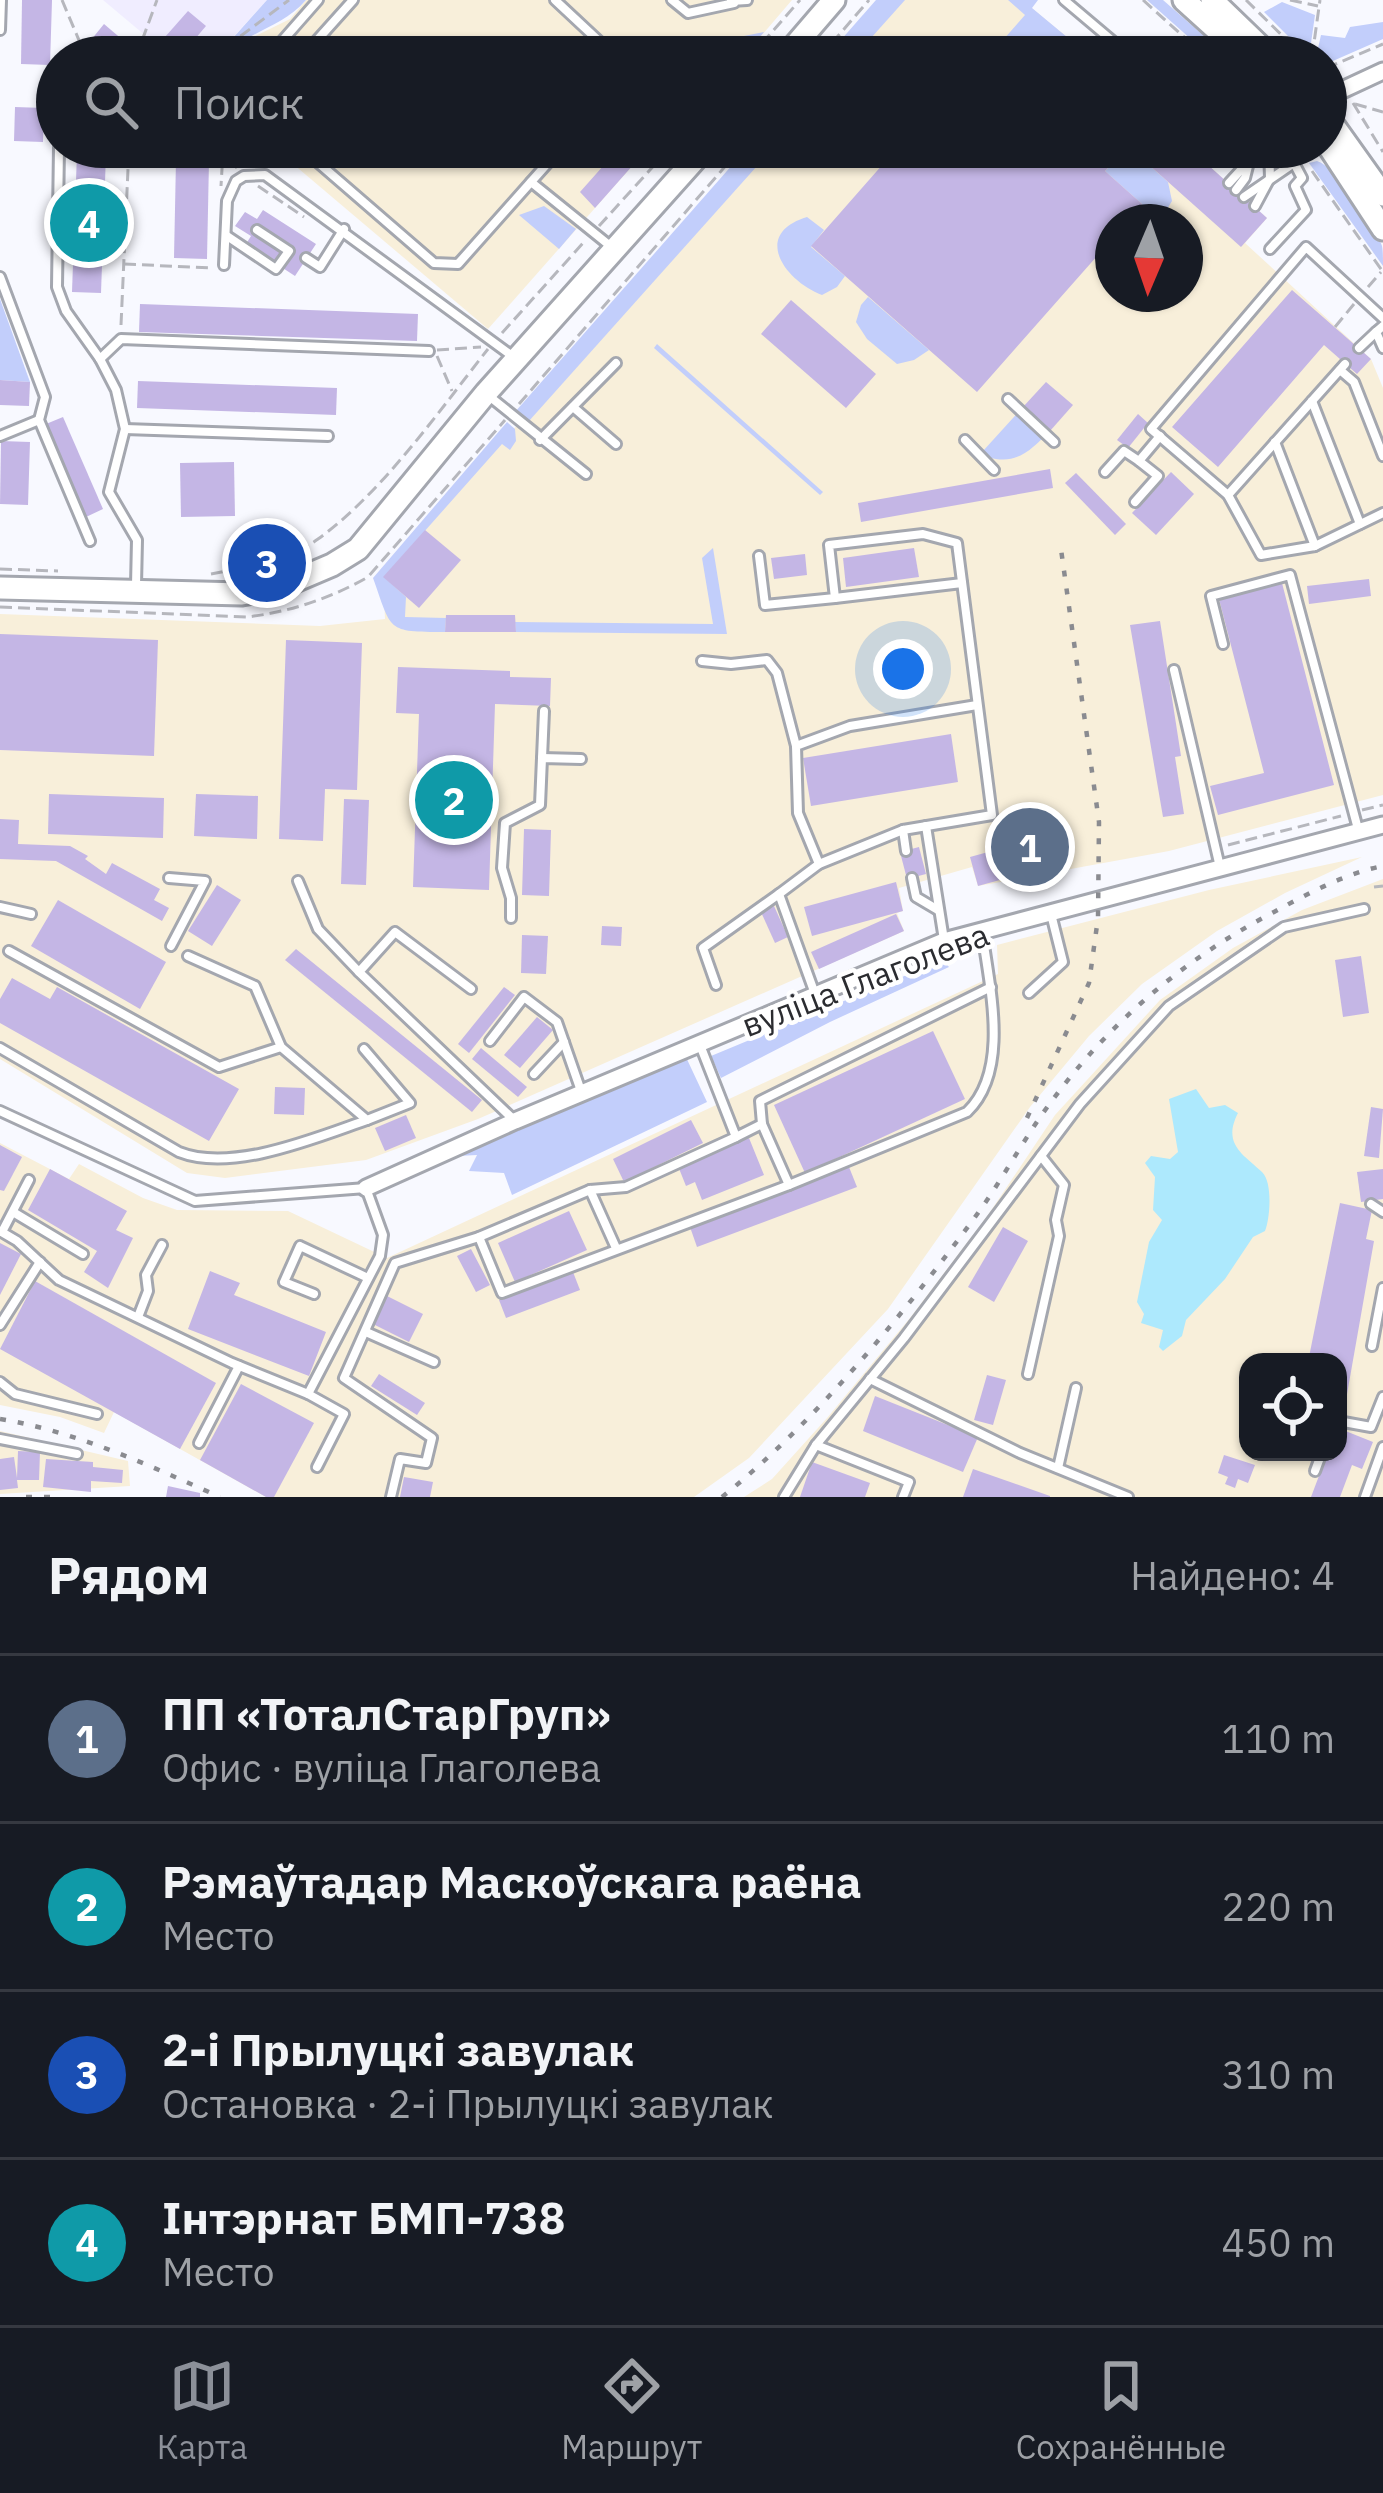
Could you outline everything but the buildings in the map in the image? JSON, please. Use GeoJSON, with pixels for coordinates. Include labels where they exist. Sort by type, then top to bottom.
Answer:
{"type":"FeatureCollection","features":[{"type":"Feature","properties":{"kind":"street"},"geometry":{"type":"LineString","coordinates":[[803,36],[834,0]]}},
{"type":"Feature","properties":{"kind":"street"},"geometry":{"type":"LineString","coordinates":[[1184,0],[1223,36]]}},
{"type":"Feature","properties":{"kind":"street"},"geometry":{"type":"LineString","coordinates":[[1212,0],[1249,36]]}},
{"type":"Feature","properties":{"kind":"street"},"geometry":{"type":"LineString","coordinates":[[1347,88],[1383,71]]}},
{"type":"Feature","properties":{"kind":"street"},"geometry":{"type":"LineString","coordinates":[[1347,145],[1383,194]]}},
{"type":"Feature","properties":{"kind":"street"},"geometry":{"type":"LineString","coordinates":[[0,588],[242,594],[278,588],[358,549],[680,168]]}},
{"type":"Feature","properties":{"kind":"street"},"geometry":{"type":"LineString","coordinates":[[1343,168],[1383,229]]}},
{"type":"Feature","properties":{"kind":"street","name":"вуліца Глаголева"},"geometry":{"type":"LineString","coordinates":[[366,1188],[944,941],[1383,825]]}},
{"type":"Feature","properties":{"kind":"lane"},"geometry":{"type":"LineString","coordinates":[[0,30],[1,0]]}},
{"type":"Feature","properties":{"kind":"lane"},"geometry":{"type":"LineString","coordinates":[[286,36],[318,0]]}},
{"type":"Feature","properties":{"kind":"lane"},"geometry":{"type":"LineString","coordinates":[[320,36],[352,0]]}},
{"type":"Feature","properties":{"kind":"lane"},"geometry":{"type":"LineString","coordinates":[[555,0],[594,36]]}},
{"type":"Feature","properties":{"kind":"lane"},"geometry":{"type":"LineString","coordinates":[[671,0],[688,13],[747,0]]}},
{"type":"Feature","properties":{"kind":"lane"},"geometry":{"type":"LineString","coordinates":[[1064,0],[1107,36]]}},
{"type":"Feature","properties":{"kind":"lane"},"geometry":{"type":"LineString","coordinates":[[59,168],[57,287],[116,390],[124,429],[110,492],[137,540],[136,593]]}},
{"type":"Feature","properties":{"kind":"lane"},"geometry":{"type":"LineString","coordinates":[[324,168],[434,262],[458,264],[543,168]]}},
{"type":"Feature","properties":{"kind":"lane"},"geometry":{"type":"LineString","coordinates":[[1236,190],[1243,168]]}},
{"type":"Feature","properties":{"kind":"lane"},"geometry":{"type":"LineString","coordinates":[[1236,190],[1248,168]]}},
{"type":"Feature","properties":{"kind":"lane"},"geometry":{"type":"LineString","coordinates":[[1255,206],[1270,178],[1268,168]]}},
{"type":"Feature","properties":{"kind":"lane"},"geometry":{"type":"LineString","coordinates":[[1236,190],[1286,168]]}},
{"type":"Feature","properties":{"kind":"lane"},"geometry":{"type":"LineString","coordinates":[[1270,249],[1306,210],[1295,186],[1302,178],[1297,168]]}},
{"type":"Feature","properties":{"kind":"lane"},"geometry":{"type":"LineString","coordinates":[[221,267],[230,190],[244,176],[255,173],[277,182],[344,229],[517,359]]}},
{"type":"Feature","properties":{"kind":"lane"},"geometry":{"type":"LineString","coordinates":[[531,182],[615,250]]}},
{"type":"Feature","properties":{"kind":"lane"},"geometry":{"type":"LineString","coordinates":[[306,258],[320,267],[344,229]]}},
{"type":"Feature","properties":{"kind":"lane"},"geometry":{"type":"LineString","coordinates":[[225,236],[276,269],[289,251],[257,230]]}},
{"type":"Feature","properties":{"kind":"lane"},"geometry":{"type":"LineString","coordinates":[[1383,349],[1381,325],[1306,247],[1151,428],[1228,495],[1261,555],[1315,546],[1383,513]]}},
{"type":"Feature","properties":{"kind":"lane"},"geometry":{"type":"LineString","coordinates":[[0,277],[45,397],[39,421],[90,541]]}},
{"type":"Feature","properties":{"kind":"lane"},"geometry":{"type":"LineString","coordinates":[[1359,348],[1381,325]]}},
{"type":"Feature","properties":{"kind":"lane"},"geometry":{"type":"LineString","coordinates":[[100,359],[121,339],[432,351]]}},
{"type":"Feature","properties":{"kind":"lane"},"geometry":{"type":"LineString","coordinates":[[540,440],[616,363]]}},
{"type":"Feature","properties":{"kind":"lane"},"geometry":{"type":"LineString","coordinates":[[1228,495],[1343,367],[1354,382],[1383,456]]}},
{"type":"Feature","properties":{"kind":"lane"},"geometry":{"type":"LineString","coordinates":[[486,393],[586,474]]}},
{"type":"Feature","properties":{"kind":"lane"},"geometry":{"type":"LineString","coordinates":[[1008,399],[1054,442]]}},
{"type":"Feature","properties":{"kind":"lane"},"geometry":{"type":"LineString","coordinates":[[1312,400],[1360,524]]}},
{"type":"Feature","properties":{"kind":"lane"},"geometry":{"type":"LineString","coordinates":[[572,407],[616,444]]}},
{"type":"Feature","properties":{"kind":"lane"},"geometry":{"type":"LineString","coordinates":[[0,436],[39,421]]}},
{"type":"Feature","properties":{"kind":"lane"},"geometry":{"type":"LineString","coordinates":[[124,429],[328,436]]}},
{"type":"Feature","properties":{"kind":"lane"},"geometry":{"type":"LineString","coordinates":[[1138,461],[1160,436]]}},
{"type":"Feature","properties":{"kind":"lane"},"geometry":{"type":"LineString","coordinates":[[965,440],[994,470]]}},
{"type":"Feature","properties":{"kind":"lane"},"geometry":{"type":"LineString","coordinates":[[1275,442],[1315,546]]}},
{"type":"Feature","properties":{"kind":"lane"},"geometry":{"type":"LineString","coordinates":[[1106,472],[1124,451],[1158,476],[1135,502]]}},
{"type":"Feature","properties":{"kind":"lane"},"geometry":{"type":"LineString","coordinates":[[716,985],[703,948],[819,864],[903,830],[992,815],[957,543],[923,534],[829,545],[835,598]]}},
{"type":"Feature","properties":{"kind":"lane"},"geometry":{"type":"LineString","coordinates":[[760,556],[765,605],[962,584]]}},
{"type":"Feature","properties":{"kind":"lane"},"geometry":{"type":"LineString","coordinates":[[1223,644],[1211,596],[1290,575],[1358,831]]}},
{"type":"Feature","properties":{"kind":"lane"},"geometry":{"type":"LineString","coordinates":[[702,661],[767,660],[777,673],[796,746],[798,813],[819,864]]}},
{"type":"Feature","properties":{"kind":"lane"},"geometry":{"type":"LineString","coordinates":[[1174,670],[1220,868]]}},
{"type":"Feature","properties":{"kind":"lane"},"geometry":{"type":"LineString","coordinates":[[796,746],[850,726],[976,705]]}},
{"type":"Feature","properties":{"kind":"lane"},"geometry":{"type":"LineString","coordinates":[[511,918],[502,868],[505,823],[540,805],[544,711]]}},
{"type":"Feature","properties":{"kind":"lane"},"geometry":{"type":"LineString","coordinates":[[542,758],[581,759]]}},
{"type":"Feature","properties":{"kind":"lane"},"geometry":{"type":"LineString","coordinates":[[926,826],[944,941]]}},
{"type":"Feature","properties":{"kind":"lane"},"geometry":{"type":"LineString","coordinates":[[903,830],[906,851]]}},
{"type":"Feature","properties":{"kind":"lane"},"geometry":{"type":"LineString","coordinates":[[169,878],[205,881],[171,946]]}},
{"type":"Feature","properties":{"kind":"lane"},"geometry":{"type":"LineString","coordinates":[[912,878],[916,897],[939,910]]}},
{"type":"Feature","properties":{"kind":"lane"},"geometry":{"type":"LineString","coordinates":[[298,881],[318,929],[514,1121]]}},
{"type":"Feature","properties":{"kind":"lane"},"geometry":{"type":"LineString","coordinates":[[779,894],[815,995]]}},
{"type":"Feature","properties":{"kind":"lane"},"geometry":{"type":"LineString","coordinates":[[0,907],[32,914]]}},
{"type":"Feature","properties":{"kind":"lane"},"geometry":{"type":"LineString","coordinates":[[784,1497],[816,1445],[1080,1104],[1169,1006],[1284,927],[1364,909]]}},
{"type":"Feature","properties":{"kind":"lane"},"geometry":{"type":"LineString","coordinates":[[1029,993],[1063,962],[1051,913]]}},
{"type":"Feature","properties":{"kind":"lane"},"geometry":{"type":"LineString","coordinates":[[479,1238],[502,1293],[967,1112],[984,1096],[992,1058],[991,987],[982,931]]}},
{"type":"Feature","properties":{"kind":"lane"},"geometry":{"type":"LineString","coordinates":[[359,972],[395,932],[471,989]]}},
{"type":"Feature","properties":{"kind":"lane"},"geometry":{"type":"LineString","coordinates":[[9,952],[219,1067],[281,1047]]}},
{"type":"Feature","properties":{"kind":"lane"},"geometry":{"type":"LineString","coordinates":[[188,956],[255,986],[281,1047],[368,1120]]}},
{"type":"Feature","properties":{"kind":"lane"},"geometry":{"type":"LineString","coordinates":[[789,1185],[763,1124],[760,1101],[991,987]]}},
{"type":"Feature","properties":{"kind":"lane"},"geometry":{"type":"LineString","coordinates":[[490,1041],[524,997],[557,1022],[582,1093]]}},
{"type":"Feature","properties":{"kind":"lane"},"geometry":{"type":"LineString","coordinates":[[534,1075],[565,1041]]}},
{"type":"Feature","properties":{"kind":"lane"},"geometry":{"type":"LineString","coordinates":[[699,1043],[736,1137]]}},
{"type":"Feature","properties":{"kind":"lane"},"geometry":{"type":"LineString","coordinates":[[0,1048],[202,1161],[286,1147],[410,1103],[364,1049]]}},
{"type":"Feature","properties":{"kind":"lane"},"geometry":{"type":"LineString","coordinates":[[5,1111],[195,1201],[366,1188],[383,1235],[380,1256],[308,1394]]}},
{"type":"Feature","properties":{"kind":"lane"},"geometry":{"type":"LineString","coordinates":[[391,1497],[400,1460],[426,1463],[432,1438],[344,1378],[395,1263],[479,1238],[590,1190],[626,1187],[763,1124]]}},
{"type":"Feature","properties":{"kind":"lane"},"geometry":{"type":"LineString","coordinates":[[1028,1374],[1058,1236],[1055,1220],[1064,1185],[1041,1156]]}},
{"type":"Feature","properties":{"kind":"lane"},"geometry":{"type":"LineString","coordinates":[[29,1180],[1,1232],[59,1280],[344,1414],[317,1467]]}},
{"type":"Feature","properties":{"kind":"lane"},"geometry":{"type":"LineString","coordinates":[[590,1190],[616,1248]]}},
{"type":"Feature","properties":{"kind":"lane"},"geometry":{"type":"LineString","coordinates":[[1371,1204],[1383,1212]]}},
{"type":"Feature","properties":{"kind":"lane"},"geometry":{"type":"LineString","coordinates":[[13,1212],[82,1254]]}},
{"type":"Feature","properties":{"kind":"lane"},"geometry":{"type":"LineString","coordinates":[[138,1318],[148,1291],[146,1275],[162,1245]]}},
{"type":"Feature","properties":{"kind":"lane"},"geometry":{"type":"LineString","coordinates":[[314,1294],[284,1282],[300,1246],[368,1278]]}},
{"type":"Feature","properties":{"kind":"lane"},"geometry":{"type":"LineString","coordinates":[[0,1325],[40,1262]]}},
{"type":"Feature","properties":{"kind":"lane"},"geometry":{"type":"LineString","coordinates":[[1372,1346],[1383,1288]]}},
{"type":"Feature","properties":{"kind":"lane"},"geometry":{"type":"LineString","coordinates":[[366,1332],[434,1362]]}},
{"type":"Feature","properties":{"kind":"lane"},"geometry":{"type":"LineString","coordinates":[[199,1443],[239,1366]]}},
{"type":"Feature","properties":{"kind":"lane"},"geometry":{"type":"LineString","coordinates":[[870,1379],[1128,1497]]}},
{"type":"Feature","properties":{"kind":"lane"},"geometry":{"type":"LineString","coordinates":[[0,1382],[15,1394],[97,1414]]}},
{"type":"Feature","properties":{"kind":"lane"},"geometry":{"type":"LineString","coordinates":[[1058,1468],[1076,1388]]}},
{"type":"Feature","properties":{"kind":"lane"},"geometry":{"type":"LineString","coordinates":[[1347,1423],[1371,1427],[1383,1397]]}},
{"type":"Feature","properties":{"kind":"lane"},"geometry":{"type":"LineString","coordinates":[[0,1439],[77,1454]]}},
{"type":"Feature","properties":{"kind":"lane"},"geometry":{"type":"LineString","coordinates":[[816,1445],[909,1483],[904,1497]]}},
{"type":"Feature","properties":{"kind":"lane"},"geometry":{"type":"LineString","coordinates":[[1365,1497],[1383,1447]]}},
{"type":"Feature","properties":{"kind":"lane"},"geometry":{"type":"LineString","coordinates":[[1315,1472],[1319,1461]]}},
{"type":"Feature","properties":{"kind":"path"},"geometry":{"type":"LineString","coordinates":[[62,0],[77,36]]}},
{"type":"Feature","properties":{"kind":"path"},"geometry":{"type":"LineString","coordinates":[[144,36],[157,0]]}},
{"type":"Feature","properties":{"kind":"path"},"geometry":{"type":"LineString","coordinates":[[241,36],[290,0]]}},
{"type":"Feature","properties":{"kind":"path"},"geometry":{"type":"LineString","coordinates":[[768,36],[800,0]]}},
{"type":"Feature","properties":{"kind":"path"},"geometry":{"type":"LineString","coordinates":[[838,36],[869,0]]}},
{"type":"Feature","properties":{"kind":"path"},"geometry":{"type":"LineString","coordinates":[[1143,0],[1183,36]]}},
{"type":"Feature","properties":{"kind":"path"},"geometry":{"type":"LineString","coordinates":[[1246,0],[1283,36]]}},
{"type":"Feature","properties":{"kind":"path"},"geometry":{"type":"LineString","coordinates":[[1253,7],[1258,0]]}},
{"type":"Feature","properties":{"kind":"path"},"geometry":{"type":"LineString","coordinates":[[1290,0],[1320,3],[1315,36]]}},
{"type":"Feature","properties":{"kind":"path"},"geometry":{"type":"LineString","coordinates":[[1347,59],[1383,44]]}},
{"type":"Feature","properties":{"kind":"path"},"geometry":{"type":"LineString","coordinates":[[1383,112],[1353,104],[1383,152]]}},
{"type":"Feature","properties":{"kind":"path"},"geometry":{"type":"LineString","coordinates":[[121,339],[127,168]]}},
{"type":"Feature","properties":{"kind":"path"},"geometry":{"type":"LineString","coordinates":[[220,199],[222,168]]}},
{"type":"Feature","properties":{"kind":"path"},"geometry":{"type":"LineString","coordinates":[[203,576],[267,562],[317,540],[389,472],[492,344],[651,168]]}},
{"type":"Feature","properties":{"kind":"path"},"geometry":{"type":"LineString","coordinates":[[1236,168],[1240,172]]}},
{"type":"Feature","properties":{"kind":"path"},"geometry":{"type":"LineString","coordinates":[[1312,170],[1383,272]]}},
{"type":"Feature","properties":{"kind":"path"},"geometry":{"type":"LineString","coordinates":[[124,264],[221,267]]}},
{"type":"Feature","properties":{"kind":"path"},"geometry":{"type":"LineString","coordinates":[[453,393],[432,351],[492,344]]}},
{"type":"Feature","properties":{"kind":"path"},"geometry":{"type":"LineString","coordinates":[[0,569],[68,571]]}},
{"type":"Feature","properties":{"kind":"path"},"geometry":{"type":"LineString","coordinates":[[1215,849],[1383,805]]}},
{"type":"Feature","properties":{"kind":"path"},"geometry":{"type":"LineString","coordinates":[[1374,887],[1383,886]]}},
{"type":"Feature","properties":{"kind":"shaded area"},"geometry":{"type":"Polygon","coordinates":[[[103,0],[267,0],[234,36],[146,36],[103,0]]]}},
{"type":"Feature","properties":{"kind":"shaded area"},"geometry":{"type":"Polygon","coordinates":[[[267,0],[306,0],[253,36],[235,36],[267,0]]]}},
{"type":"Feature","properties":{"kind":"shaded area"},"geometry":{"type":"Polygon","coordinates":[[[306,0],[792,0],[761,36],[255,36],[290,19],[306,0]]]}},
{"type":"Feature","properties":{"kind":"shaded area"},"geometry":{"type":"Polygon","coordinates":[[[876,0],[905,0],[873,36],[844,36],[876,0]]]}},
{"type":"Feature","properties":{"kind":"shaded area"},"geometry":{"type":"Polygon","coordinates":[[[893,0],[1022,0],[1066,36],[861,36],[893,0]]]}},
{"type":"Feature","properties":{"kind":"shaded area"},"geometry":{"type":"Polygon","coordinates":[[[1008,0],[1038,0],[1032,8],[1066,36],[1006,36],[1025,15],[1008,0]]]}},
{"type":"Feature","properties":{"kind":"shaded area"},"geometry":{"type":"Polygon","coordinates":[[[1147,0],[1163,0],[1204,36],[1187,36],[1147,0]]]}},
{"type":"Feature","properties":{"kind":"shaded area"},"geometry":{"type":"Polygon","coordinates":[[[1282,2],[1315,15],[1312,36],[1288,36],[1264,12],[1282,2]]]}},
{"type":"Feature","properties":{"kind":"shaded area"},"geometry":{"type":"Polygon","coordinates":[[[1383,22],[1383,39],[1347,55],[1350,27],[1383,22]]]}},
{"type":"Feature","properties":{"kind":"shaded area"},"geometry":{"type":"Polygon","coordinates":[[[298,168],[630,168],[488,329],[298,168]]]}},
{"type":"Feature","properties":{"kind":"shaded area"},"geometry":{"type":"Polygon","coordinates":[[[730,168],[755,168],[529,421],[515,412],[730,168]]]}},
{"type":"Feature","properties":{"kind":"shaded area"},"geometry":{"type":"Polygon","coordinates":[[[744,168],[1211,168],[1267,218],[1245,243],[1371,359],[1383,388],[1383,795],[1169,851],[978,886],[972,867],[899,888],[903,911],[897,913],[904,931],[478,1119],[366,1160],[225,1178],[187,1173],[0,1059],[0,614],[320,626],[385,619],[383,577],[744,168]]]}},
{"type":"Feature","properties":{"kind":"shaded area"},"geometry":{"type":"Polygon","coordinates":[[[1152,168],[1168,182],[1170,204],[1142,204],[1105,171],[1152,168]]]}},
{"type":"Feature","properties":{"kind":"shaded area"},"geometry":{"type":"Polygon","coordinates":[[[1313,168],[1328,168],[1344,185],[1382,246],[1383,266],[1313,168]]]}},
{"type":"Feature","properties":{"kind":"shaded area"},"geometry":{"type":"Polygon","coordinates":[[[544,206],[576,229],[559,249],[519,215],[544,206]]]}},
{"type":"Feature","properties":{"kind":"shaded area"},"geometry":{"type":"Polygon","coordinates":[[[807,217],[824,230],[811,247],[845,276],[822,295],[786,269],[777,245],[790,225],[807,217]]]}},
{"type":"Feature","properties":{"kind":"shaded area"},"geometry":{"type":"Polygon","coordinates":[[[868,297],[929,350],[897,364],[867,339],[856,322],[868,297]]]}},
{"type":"Feature","properties":{"kind":"shaded area"},"geometry":{"type":"Polygon","coordinates":[[[0,299],[30,382],[0,380],[0,299]]]}},
{"type":"Feature","properties":{"kind":"shaded area"},"geometry":{"type":"Polygon","coordinates":[[[657,344],[823,492],[820,495],[654,348],[657,344]]]}},
{"type":"Feature","properties":{"kind":"shaded area"},"geometry":{"type":"Polygon","coordinates":[[[1023,407],[1050,431],[1015,458],[988,457],[983,451],[1023,407]]]}},
{"type":"Feature","properties":{"kind":"shaded area"},"geometry":{"type":"Polygon","coordinates":[[[507,422],[515,429],[516,441],[510,450],[502,444],[384,577],[406,597],[405,617],[446,618],[445,632],[401,629],[389,618],[373,578],[507,422]]]}},
{"type":"Feature","properties":{"kind":"shaded area"},"geometry":{"type":"Polygon","coordinates":[[[713,548],[727,634],[516,632],[515,622],[713,624],[702,558],[713,548]]]}},
{"type":"Feature","properties":{"kind":"shaded area"},"geometry":{"type":"Polygon","coordinates":[[[1362,857],[1217,931],[1142,984],[1089,1036],[1030,1107],[888,1309],[749,1458],[694,1497],[266,1497],[114,1412],[104,1433],[60,1417],[0,1405],[0,1143],[69,1179],[79,1164],[177,1210],[288,1211],[387,1258],[998,974],[997,945],[1209,890],[1362,857]]]}},
{"type":"Feature","properties":{"kind":"shaded area"},"geometry":{"type":"Polygon","coordinates":[[[1383,879],[1383,1497],[744,1497],[772,1479],[910,1318],[988,1215],[1055,1115],[1160,1000],[1233,948],[1302,910],[1383,879]]]}},
{"type":"Feature","properties":{"kind":"shaded area"},"geometry":{"type":"Polygon","coordinates":[[[943,960],[949,967],[721,1078],[711,1056],[943,960]]]}},
{"type":"Feature","properties":{"kind":"shaded area"},"geometry":{"type":"Polygon","coordinates":[[[685,1055],[707,1102],[512,1195],[504,1173],[469,1171],[477,1155],[439,1157],[685,1055]]]}},
{"type":"Feature","properties":{"kind":"shaded area"},"geometry":{"type":"Polygon","coordinates":[[[1196,1089],[1209,1108],[1225,1105],[1238,1113],[1234,1141],[1265,1177],[1268,1218],[1265,1231],[1253,1237],[1225,1279],[1186,1320],[1182,1336],[1163,1351],[1159,1347],[1163,1330],[1141,1323],[1144,1314],[1137,1302],[1149,1242],[1162,1220],[1153,1210],[1155,1177],[1145,1163],[1151,1156],[1170,1159],[1178,1152],[1169,1099],[1196,1089]]]}},
{"type":"Feature","properties":{"kind":"shaded area"},"geometry":{"type":"Polygon","coordinates":[[[0,1431],[128,1461],[130,1486],[0,1494],[0,1431]]]}},
{"type":"Feature","properties":{"kind":"railway"},"geometry":{"type":"LineString","coordinates":[[1027,1118],[1089,983],[1098,918],[1099,822],[1060,542]]}},
{"type":"Feature","properties":{"kind":"railway"},"geometry":{"type":"LineString","coordinates":[[722,1497],[792,1435],[891,1326],[978,1213],[1067,1082],[1118,1025],[1176,974],[1240,931],[1327,885],[1383,866]]}},
{"type":"Feature","properties":{"kind":"railway"},"geometry":{"type":"LineString","coordinates":[[0,1419],[85,1441],[220,1497]]}},
{"type":"Feature","properties":{"kind":"railway"},"geometry":{"type":"LineString","coordinates":[[26,1497],[52,1497]]}},
{"type":"Feature","properties":{"kind":"place","name":"Інтэрнат БМП-738"},"geometry":{"type":"Point","coordinates":[89,223]}},
{"type":"Feature","properties":{"kind":"place","name":"2-і Прылуцкі завулак"},"geometry":{"type":"Point","coordinates":[267,563]}},
{"type":"Feature","properties":{"kind":"place","name":"Рэмаўтадар Маскоўскага раёна"},"geometry":{"type":"Point","coordinates":[454,800]}},
{"type":"Feature","properties":{"kind":"place","name":"ПП «ТоталСтарГруп»"},"geometry":{"type":"Point","coordinates":[1030,847]}}]}
